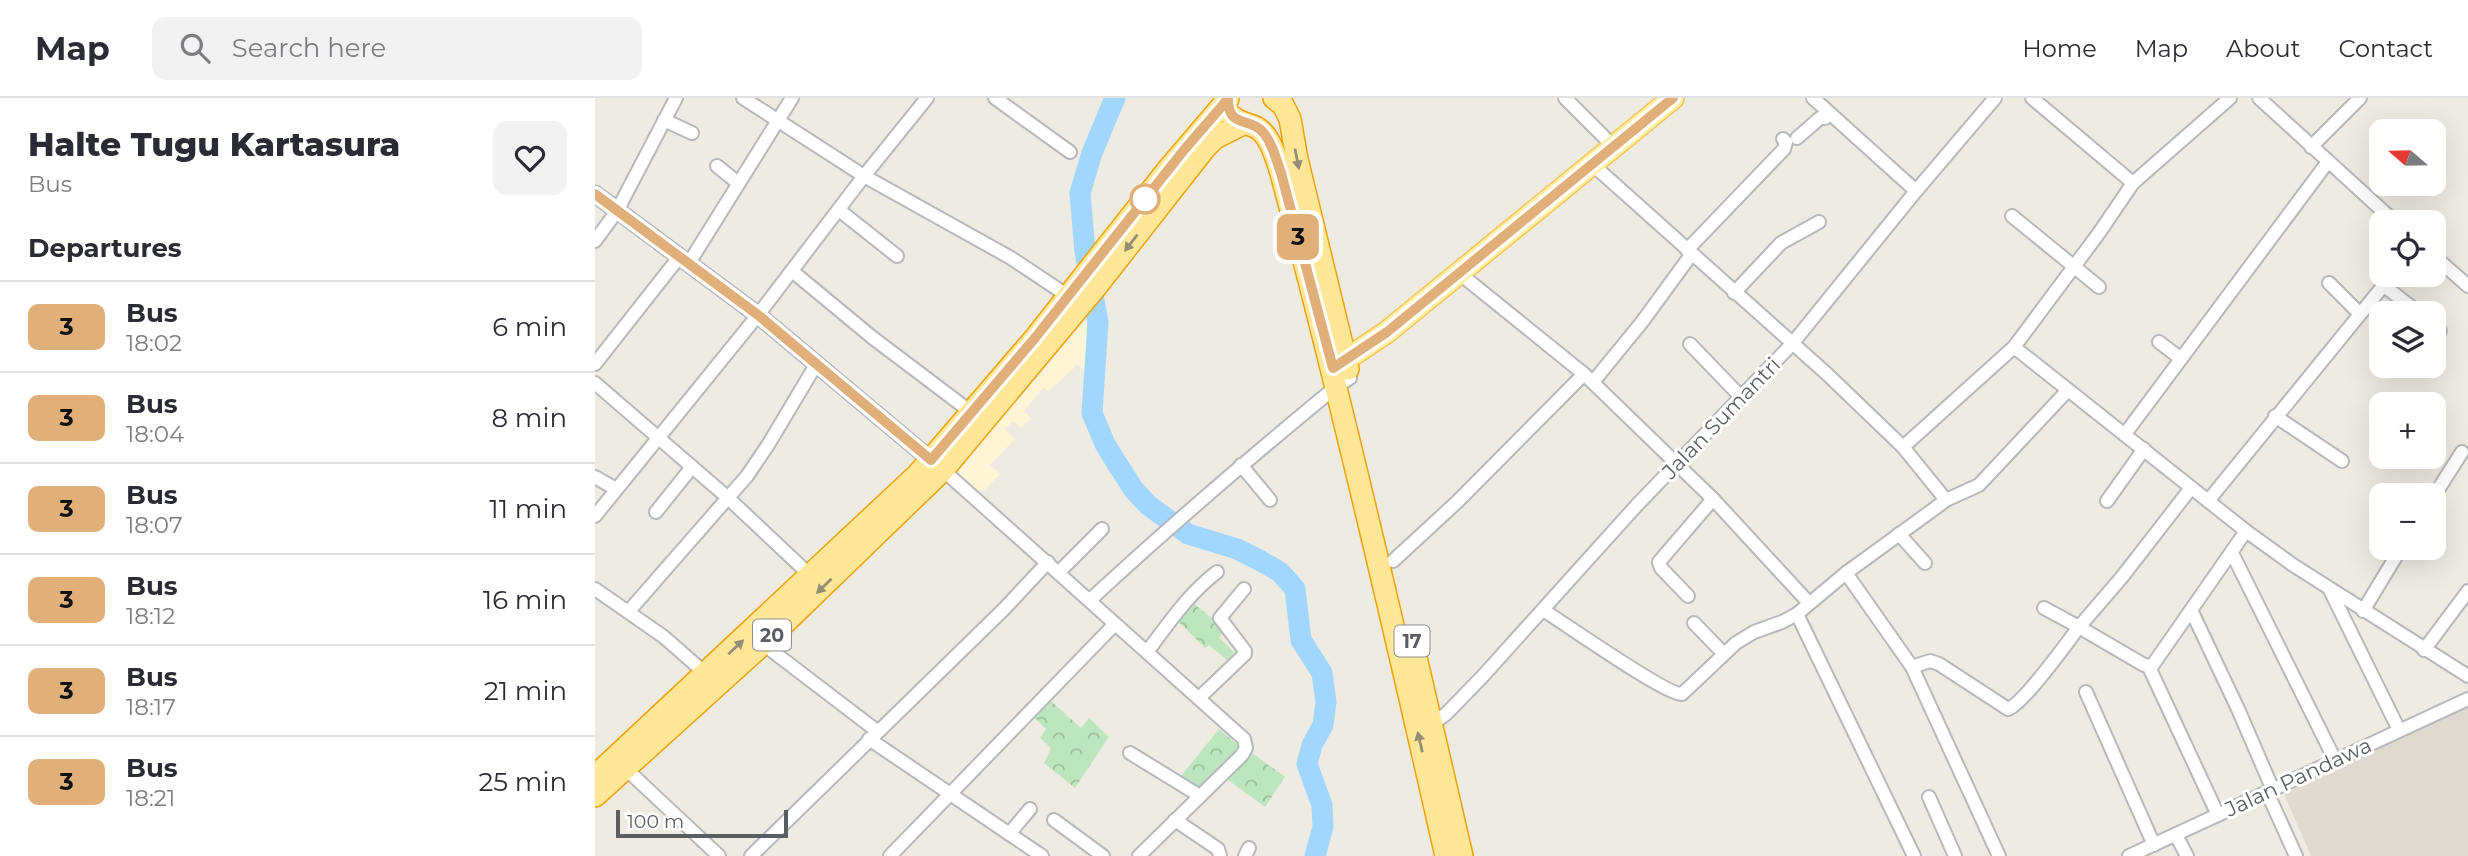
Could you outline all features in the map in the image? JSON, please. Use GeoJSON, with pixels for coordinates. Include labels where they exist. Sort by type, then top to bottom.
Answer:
{"type":"FeatureCollection","features":[{"type":"Feature","properties":{"kind":"highway","name":"17"},"geometry":{"type":"LineString","coordinates":[[1247,124],[1264,120],[1268,116],[1273,98],[1283,105],[1290,119],[1341,373],[1446,856]]}},
{"type":"Feature","properties":{"kind":"highway","name":"17"},"geometry":{"type":"LineString","coordinates":[[1228,99],[1230,113],[1235,120],[1260,130],[1267,139],[1281,173],[1341,373]]}},
{"type":"Feature","properties":{"kind":"highway","name":"20"},"geometry":{"type":"LineString","coordinates":[[595,776],[811,576],[937,465],[971,412],[1081,293],[1094,264],[1228,99]]}},
{"type":"Feature","properties":{"kind":"highway","name":"20"},"geometry":{"type":"LineString","coordinates":[[595,796],[763,644],[937,465],[1205,148],[1215,138],[1247,124]]}},
{"type":"Feature","properties":{"kind":"highway","name":"17"},"geometry":{"type":"LineString","coordinates":[[1355,435],[1393,561],[1462,856]]}},
{"type":"Feature","properties":{"kind":"main road"},"geometry":{"type":"LineString","coordinates":[[1341,373],[1387,332],[1673,98]]}},
{"type":"Feature","properties":{"kind":"street"},"geometry":{"type":"LineString","coordinates":[[595,241],[617,211],[675,98]]}},
{"type":"Feature","properties":{"kind":"street"},"geometry":{"type":"LineString","coordinates":[[743,98],[864,176],[1011,258],[1081,293]]}},
{"type":"Feature","properties":{"kind":"street"},"geometry":{"type":"LineString","coordinates":[[595,364],[685,260],[792,98]]}},
{"type":"Feature","properties":{"kind":"street"},"geometry":{"type":"LineString","coordinates":[[595,516],[758,315],[927,98]]}},
{"type":"Feature","properties":{"kind":"street"},"geometry":{"type":"LineString","coordinates":[[995,98],[1070,152]]}},
{"type":"Feature","properties":{"kind":"street"},"geometry":{"type":"LineString","coordinates":[[1565,98],[1613,146]]}},
{"type":"Feature","properties":{"kind":"street"},"geometry":{"type":"LineString","coordinates":[[1813,98],[1916,191]]}},
{"type":"Feature","properties":{"kind":"street","name":"Jalan Sumantri"},"geometry":{"type":"LineString","coordinates":[[1432,724],[1459,701],[1678,463],[1792,344],[1995,98]]}},
{"type":"Feature","properties":{"kind":"street"},"geometry":{"type":"LineString","coordinates":[[2032,98],[2133,183]]}},
{"type":"Feature","properties":{"kind":"street"},"geometry":{"type":"LineString","coordinates":[[1903,447],[2014,347],[2133,183],[2230,98]]}},
{"type":"Feature","properties":{"kind":"street"},"geometry":{"type":"LineString","coordinates":[[2259,98],[2381,210]]}},
{"type":"Feature","properties":{"kind":"street"},"geometry":{"type":"LineString","coordinates":[[2311,147],[2360,98]]}},
{"type":"Feature","properties":{"kind":"street"},"geometry":{"type":"LineString","coordinates":[[1797,138],[1820,118],[1830,114]]}},
{"type":"Feature","properties":{"kind":"street"},"geometry":{"type":"LineString","coordinates":[[664,120],[692,133]]}},
{"type":"Feature","properties":{"kind":"street"},"geometry":{"type":"LineString","coordinates":[[1393,561],[1588,378],[1642,322],[1689,253],[1784,149],[1786,142],[1783,139]]}},
{"type":"Feature","properties":{"kind":"street"},"geometry":{"type":"LineString","coordinates":[[2125,434],[2327,163]]}},
{"type":"Feature","properties":{"kind":"street"},"geometry":{"type":"LineString","coordinates":[[1592,164],[1828,374],[1903,447],[1946,500]]}},
{"type":"Feature","properties":{"kind":"street"},"geometry":{"type":"LineString","coordinates":[[717,166],[738,183]]}},
{"type":"Feature","properties":{"kind":"street"},"geometry":{"type":"LineString","coordinates":[[595,194],[758,315],[817,363],[1048,562],[1243,738],[1246,745],[1242,755],[1175,820],[1145,854]]}},
{"type":"Feature","properties":{"kind":"street"},"geometry":{"type":"LineString","coordinates":[[839,210],[897,256]]}},
{"type":"Feature","properties":{"kind":"street"},"geometry":{"type":"LineString","coordinates":[[2012,216],[2099,288]]}},
{"type":"Feature","properties":{"kind":"street"},"geometry":{"type":"LineString","coordinates":[[1734,293],[1781,243],[1819,222]]}},
{"type":"Feature","properties":{"kind":"street"},"geometry":{"type":"LineString","coordinates":[[2446,266],[2467,284]]}},
{"type":"Feature","properties":{"kind":"street"},"geometry":{"type":"LineString","coordinates":[[792,271],[873,338],[971,412]]}},
{"type":"Feature","properties":{"kind":"street"},"geometry":{"type":"LineString","coordinates":[[1459,274],[1588,378],[1678,463],[1809,603]]}},
{"type":"Feature","properties":{"kind":"street"},"geometry":{"type":"LineString","coordinates":[[2329,283],[2359,313]]}},
{"type":"Feature","properties":{"kind":"street"},"geometry":{"type":"LineString","coordinates":[[2208,501],[2381,287]]}},
{"type":"Feature","properties":{"kind":"street"},"geometry":{"type":"LineString","coordinates":[[2386,287],[2404,301]]}},
{"type":"Feature","properties":{"kind":"street"},"geometry":{"type":"LineString","coordinates":[[2159,342],[2180,358]]}},
{"type":"Feature","properties":{"kind":"street"},"geometry":{"type":"LineString","coordinates":[[1690,344],[1741,397]]}},
{"type":"Feature","properties":{"kind":"street"},"geometry":{"type":"LineString","coordinates":[[2014,347],[2246,531],[2363,611],[2468,676]]}},
{"type":"Feature","properties":{"kind":"street"},"geometry":{"type":"LineString","coordinates":[[629,611],[747,476],[817,363]]}},
{"type":"Feature","properties":{"kind":"street"},"geometry":{"type":"LineString","coordinates":[[1090,600],[1341,373]]}},
{"type":"Feature","properties":{"kind":"street"},"geometry":{"type":"LineString","coordinates":[[595,383],[727,497],[811,576]]}},
{"type":"Feature","properties":{"kind":"street"},"geometry":{"type":"LineString","coordinates":[[1543,610],[1678,695],[1686,691],[1723,653],[1754,632],[1789,620],[1846,573],[1946,500],[1979,485],[2068,390]]}},
{"type":"Feature","properties":{"kind":"street"},"geometry":{"type":"LineString","coordinates":[[2275,416],[2342,461]]}},
{"type":"Feature","properties":{"kind":"street"},"geometry":{"type":"LineString","coordinates":[[2106,501],[2144,449]]}},
{"type":"Feature","properties":{"kind":"street"},"geometry":{"type":"LineString","coordinates":[[2442,483],[2462,452]]}},
{"type":"Feature","properties":{"kind":"street"},"geometry":{"type":"LineString","coordinates":[[1241,465],[1270,500]]}},
{"type":"Feature","properties":{"kind":"street"},"geometry":{"type":"LineString","coordinates":[[656,512],[692,467]]}},
{"type":"Feature","properties":{"kind":"street"},"geometry":{"type":"LineString","coordinates":[[595,477],[616,489]]}},
{"type":"Feature","properties":{"kind":"street"},"geometry":{"type":"LineString","coordinates":[[1912,667],[1929,661],[1939,664],[2010,709],[2122,577],[2192,488]]}},
{"type":"Feature","properties":{"kind":"street"},"geometry":{"type":"LineString","coordinates":[[1688,596],[1661,568],[1659,562],[1713,499]]}},
{"type":"Feature","properties":{"kind":"street"},"geometry":{"type":"LineString","coordinates":[[1059,572],[1102,529]]}},
{"type":"Feature","properties":{"kind":"street"},"geometry":{"type":"LineString","coordinates":[[2149,667],[2156,663],[2246,531]]}},
{"type":"Feature","properties":{"kind":"street"},"geometry":{"type":"LineString","coordinates":[[1899,534],[1925,563]]}},
{"type":"Feature","properties":{"kind":"street"},"geometry":{"type":"LineString","coordinates":[[2232,553],[2335,760]]}},
{"type":"Feature","properties":{"kind":"street"},"geometry":{"type":"LineString","coordinates":[[2363,611],[2394,560]]}},
{"type":"Feature","properties":{"kind":"street"},"geometry":{"type":"LineString","coordinates":[[751,856],[994,619],[1048,562]]}},
{"type":"Feature","properties":{"kind":"street"},"geometry":{"type":"LineString","coordinates":[[1147,652],[1207,579],[1217,572]]}},
{"type":"Feature","properties":{"kind":"street"},"geometry":{"type":"LineString","coordinates":[[1846,573],[1912,667],[1999,856]]}},
{"type":"Feature","properties":{"kind":"street"},"geometry":{"type":"LineString","coordinates":[[595,589],[664,637],[706,674]]}},
{"type":"Feature","properties":{"kind":"street"},"geometry":{"type":"LineString","coordinates":[[1199,698],[1245,654],[1220,618],[1244,589]]}},
{"type":"Feature","properties":{"kind":"street"},"geometry":{"type":"LineString","coordinates":[[2330,589],[2399,730]]}},
{"type":"Feature","properties":{"kind":"street"},"geometry":{"type":"LineString","coordinates":[[2424,650],[2468,591]]}},
{"type":"Feature","properties":{"kind":"street"},"geometry":{"type":"LineString","coordinates":[[2045,608],[2149,667],[2218,815]]}},
{"type":"Feature","properties":{"kind":"street"},"geometry":{"type":"LineString","coordinates":[[2192,612],[2296,856]]}},
{"type":"Feature","properties":{"kind":"street"},"geometry":{"type":"LineString","coordinates":[[1797,614],[1914,856]]}},
{"type":"Feature","properties":{"kind":"street"},"geometry":{"type":"LineString","coordinates":[[1694,623],[1723,653]]}},
{"type":"Feature","properties":{"kind":"street"},"geometry":{"type":"LineString","coordinates":[[890,856],[1115,624]]}},
{"type":"Feature","properties":{"kind":"street"},"geometry":{"type":"LineString","coordinates":[[763,644],[950,795],[1042,856]]}},
{"type":"Feature","properties":{"kind":"street"},"geometry":{"type":"LineString","coordinates":[[2086,692],[2154,845]]}},
{"type":"Feature","properties":{"kind":"street","name":"Jalan Pandawa"},"geometry":{"type":"LineString","coordinates":[[2129,856],[2468,699]]}},
{"type":"Feature","properties":{"kind":"street"},"geometry":{"type":"LineString","coordinates":[[1130,754],[1200,796]]}},
{"type":"Feature","properties":{"kind":"street"},"geometry":{"type":"LineString","coordinates":[[625,768],[719,856]]}},
{"type":"Feature","properties":{"kind":"street"},"geometry":{"type":"LineString","coordinates":[[1929,797],[1955,856]]}},
{"type":"Feature","properties":{"kind":"street"},"geometry":{"type":"LineString","coordinates":[[1009,834],[1030,809]]}},
{"type":"Feature","properties":{"kind":"street"},"geometry":{"type":"LineString","coordinates":[[1054,820],[1104,856]]}},
{"type":"Feature","properties":{"kind":"street"},"geometry":{"type":"LineString","coordinates":[[1175,820],[1218,849],[1220,856]]}},
{"type":"Feature","properties":{"kind":"street"},"geometry":{"type":"LineString","coordinates":[[2176,835],[2187,856]]}},
{"type":"Feature","properties":{"kind":"shaded area"},"geometry":{"type":"Polygon","coordinates":[[[1085,321],[1093,341],[1088,371],[1077,365],[1048,392],[1044,387],[1024,411],[1031,418],[1021,428],[1013,421],[1005,429],[1015,439],[990,465],[1000,474],[981,493],[957,473],[1085,321]]]}},
{"type":"Feature","properties":{"kind":"shaded area"},"geometry":{"type":"Polygon","coordinates":[[[2468,705],[2468,856],[2311,856],[2284,794],[2468,705]]]}},
{"type":"Feature","properties":{"kind":"green space"},"geometry":{"type":"Polygon","coordinates":[[[1193,603],[1225,629],[1219,637],[1234,652],[1228,661],[1209,645],[1205,648],[1176,619],[1193,603]]]}},
{"type":"Feature","properties":{"kind":"green space"},"geometry":{"type":"Polygon","coordinates":[[[1050,700],[1081,728],[1089,718],[1109,737],[1075,788],[1044,763],[1051,748],[1040,738],[1046,729],[1035,718],[1050,700]]]}},
{"type":"Feature","properties":{"kind":"green space"},"geometry":{"type":"Polygon","coordinates":[[[1219,729],[1240,747],[1199,790],[1181,776],[1219,729]]]}},
{"type":"Feature","properties":{"kind":"green space"},"geometry":{"type":"Polygon","coordinates":[[[1252,753],[1285,777],[1265,807],[1228,780],[1252,753]]]}},
{"type":"Feature","properties":{"kind":"waterway"},"geometry":{"type":"LineString","coordinates":[[1115,98],[1092,153],[1080,193],[1085,252],[1098,322],[1092,413],[1105,444],[1134,490],[1148,505],[1188,534],[1237,549],[1261,561],[1280,572],[1295,589],[1301,640],[1322,673],[1326,702],[1323,725],[1312,745],[1307,764],[1322,805],[1323,827],[1315,856]]}},
{"type":"Feature","properties":{"kind":"bus line","name":"3"},"geometry":{"type":"LineString","coordinates":[[595,194],[758,315],[931,460],[1035,338],[1213,114],[1228,99],[1228,108],[1235,120],[1260,130],[1272,149],[1281,173],[1333,368],[1387,332],[1673,98]]}}]}
